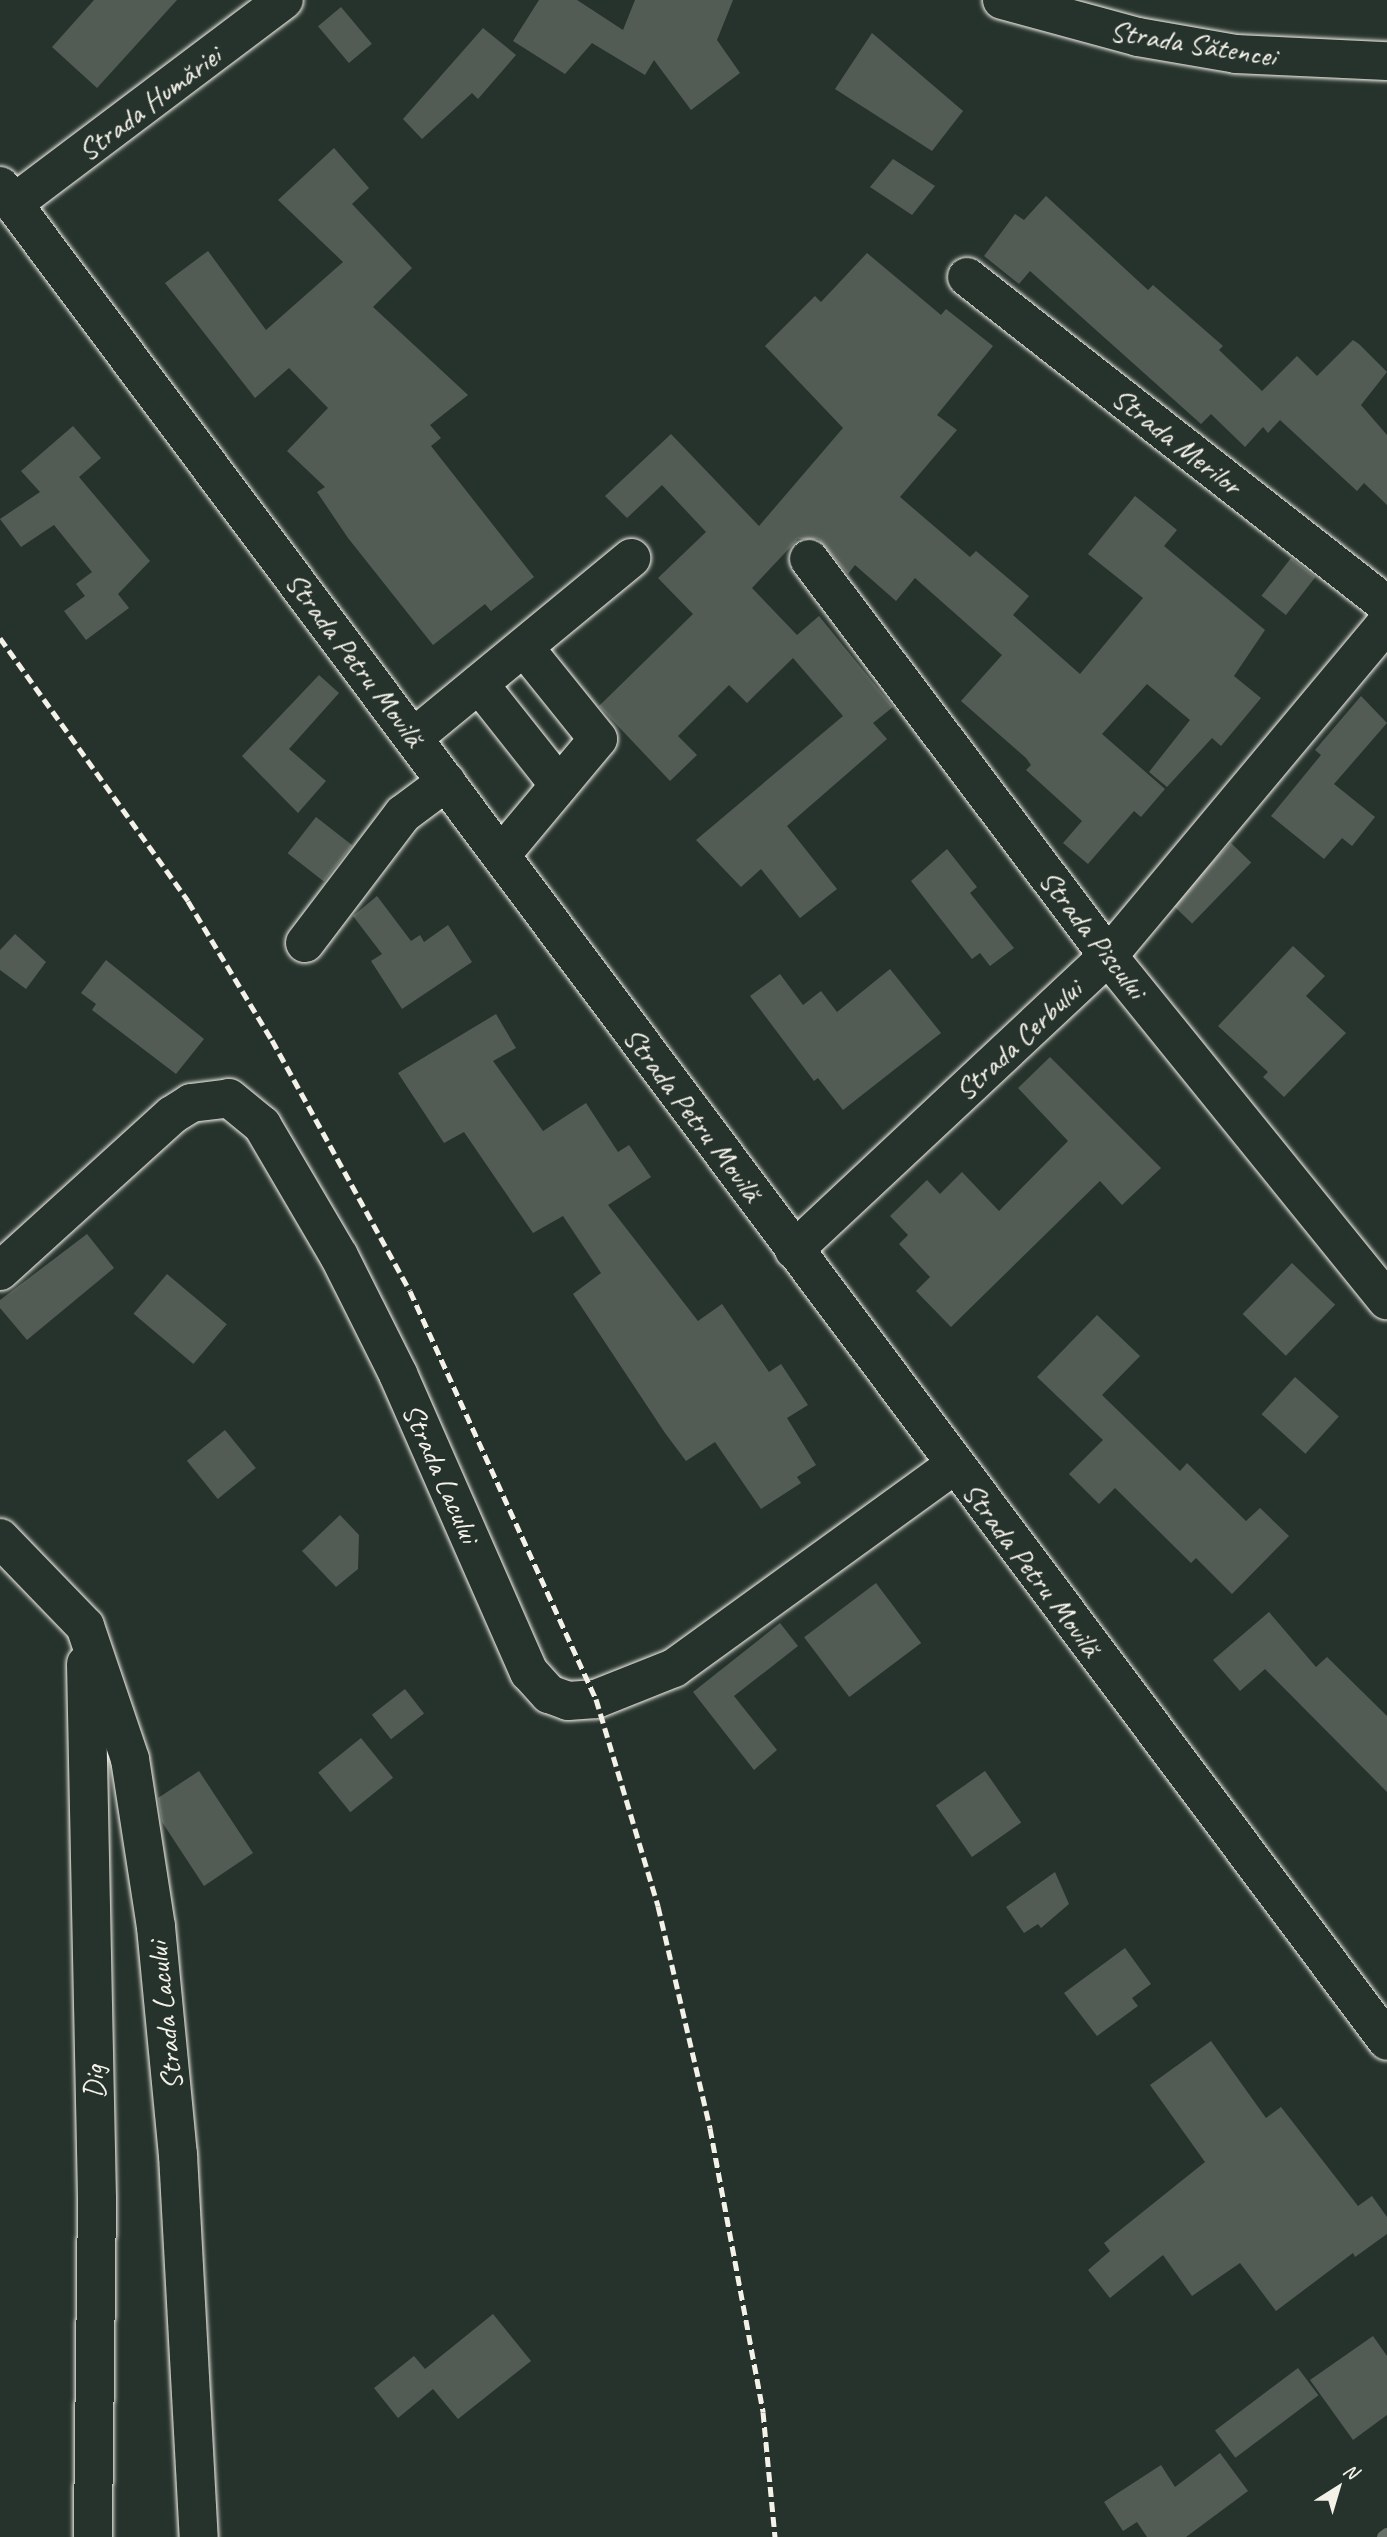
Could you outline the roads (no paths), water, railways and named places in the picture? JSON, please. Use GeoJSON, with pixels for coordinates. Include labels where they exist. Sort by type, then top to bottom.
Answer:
{"type":"FeatureCollection","features":[{"type":"Feature","properties":{"kind":"street","name":"Strada Humăriei"},"geometry":{"type":"LineString","coordinates":[[7,195],[284,0]]}},
{"type":"Feature","properties":{"kind":"street","name":"Strada Sătencei"},"geometry":{"type":"LineString","coordinates":[[1002,0],[1126,34],[1236,54],[1387,61]]}},
{"type":"Feature","properties":{"kind":"street","name":"Strada Petru Movilă"},"geometry":{"type":"LineString","coordinates":[[7,195],[1387,2041]]}},
{"type":"Feature","properties":{"kind":"street","name":"Strada Merilor"},"geometry":{"type":"LineString","coordinates":[[967,276],[1387,606]]}},
{"type":"Feature","properties":{"kind":"street"},"geometry":{"type":"LineString","coordinates":[[413,738],[631,558]]}},
{"type":"Feature","properties":{"kind":"street","name":"Strada Piscului"},"geometry":{"type":"LineString","coordinates":[[809,559],[1108,956],[1387,1300]]}},
{"type":"Feature","properties":{"kind":"street","name":"Strada Cerbului"},"geometry":{"type":"LineString","coordinates":[[794,1250],[1108,956],[1387,622]]}},
{"type":"Feature","properties":{"kind":"street"},"geometry":{"type":"LineString","coordinates":[[501,855],[598,739],[524,647]]}},
{"type":"Feature","properties":{"kind":"street"},"geometry":{"type":"LineString","coordinates":[[479,684],[559,785]]}},
{"type":"Feature","properties":{"kind":"street"},"geometry":{"type":"LineString","coordinates":[[305,943],[404,814],[446,782]]}},
{"type":"Feature","properties":{"kind":"street","name":"Strada Lacului"},"geometry":{"type":"LineString","coordinates":[[0,1271],[172,1115],[191,1103],[229,1098],[262,1125],[339,1256],[398,1374],[529,1672],[549,1694],[568,1701],[596,1699],[674,1668],[954,1465]]}},
{"type":"Feature","properties":{"kind":"street","name":"Strada Lacului"},"geometry":{"type":"LineString","coordinates":[[0,1538],[85,1626],[130,1759],[156,1927],[178,2155],[199,2537]]}},
{"type":"Feature","properties":{"kind":"street","name":"Dig"},"geometry":{"type":"LineString","coordinates":[[85,1626],[97,2199],[93,2537]]}},
{"type":"Feature","properties":{"kind":"waterway"},"geometry":{"type":"LineString","coordinates":[[1383,2537],[1387,2534]]}},
{"type":"Feature","properties":{"kind":"railway"},"geometry":{"type":"LineString","coordinates":[[0,638],[188,901],[272,1040],[410,1291],[596,1699],[658,1906],[710,2128],[763,2412],[775,2537]]}}]}
